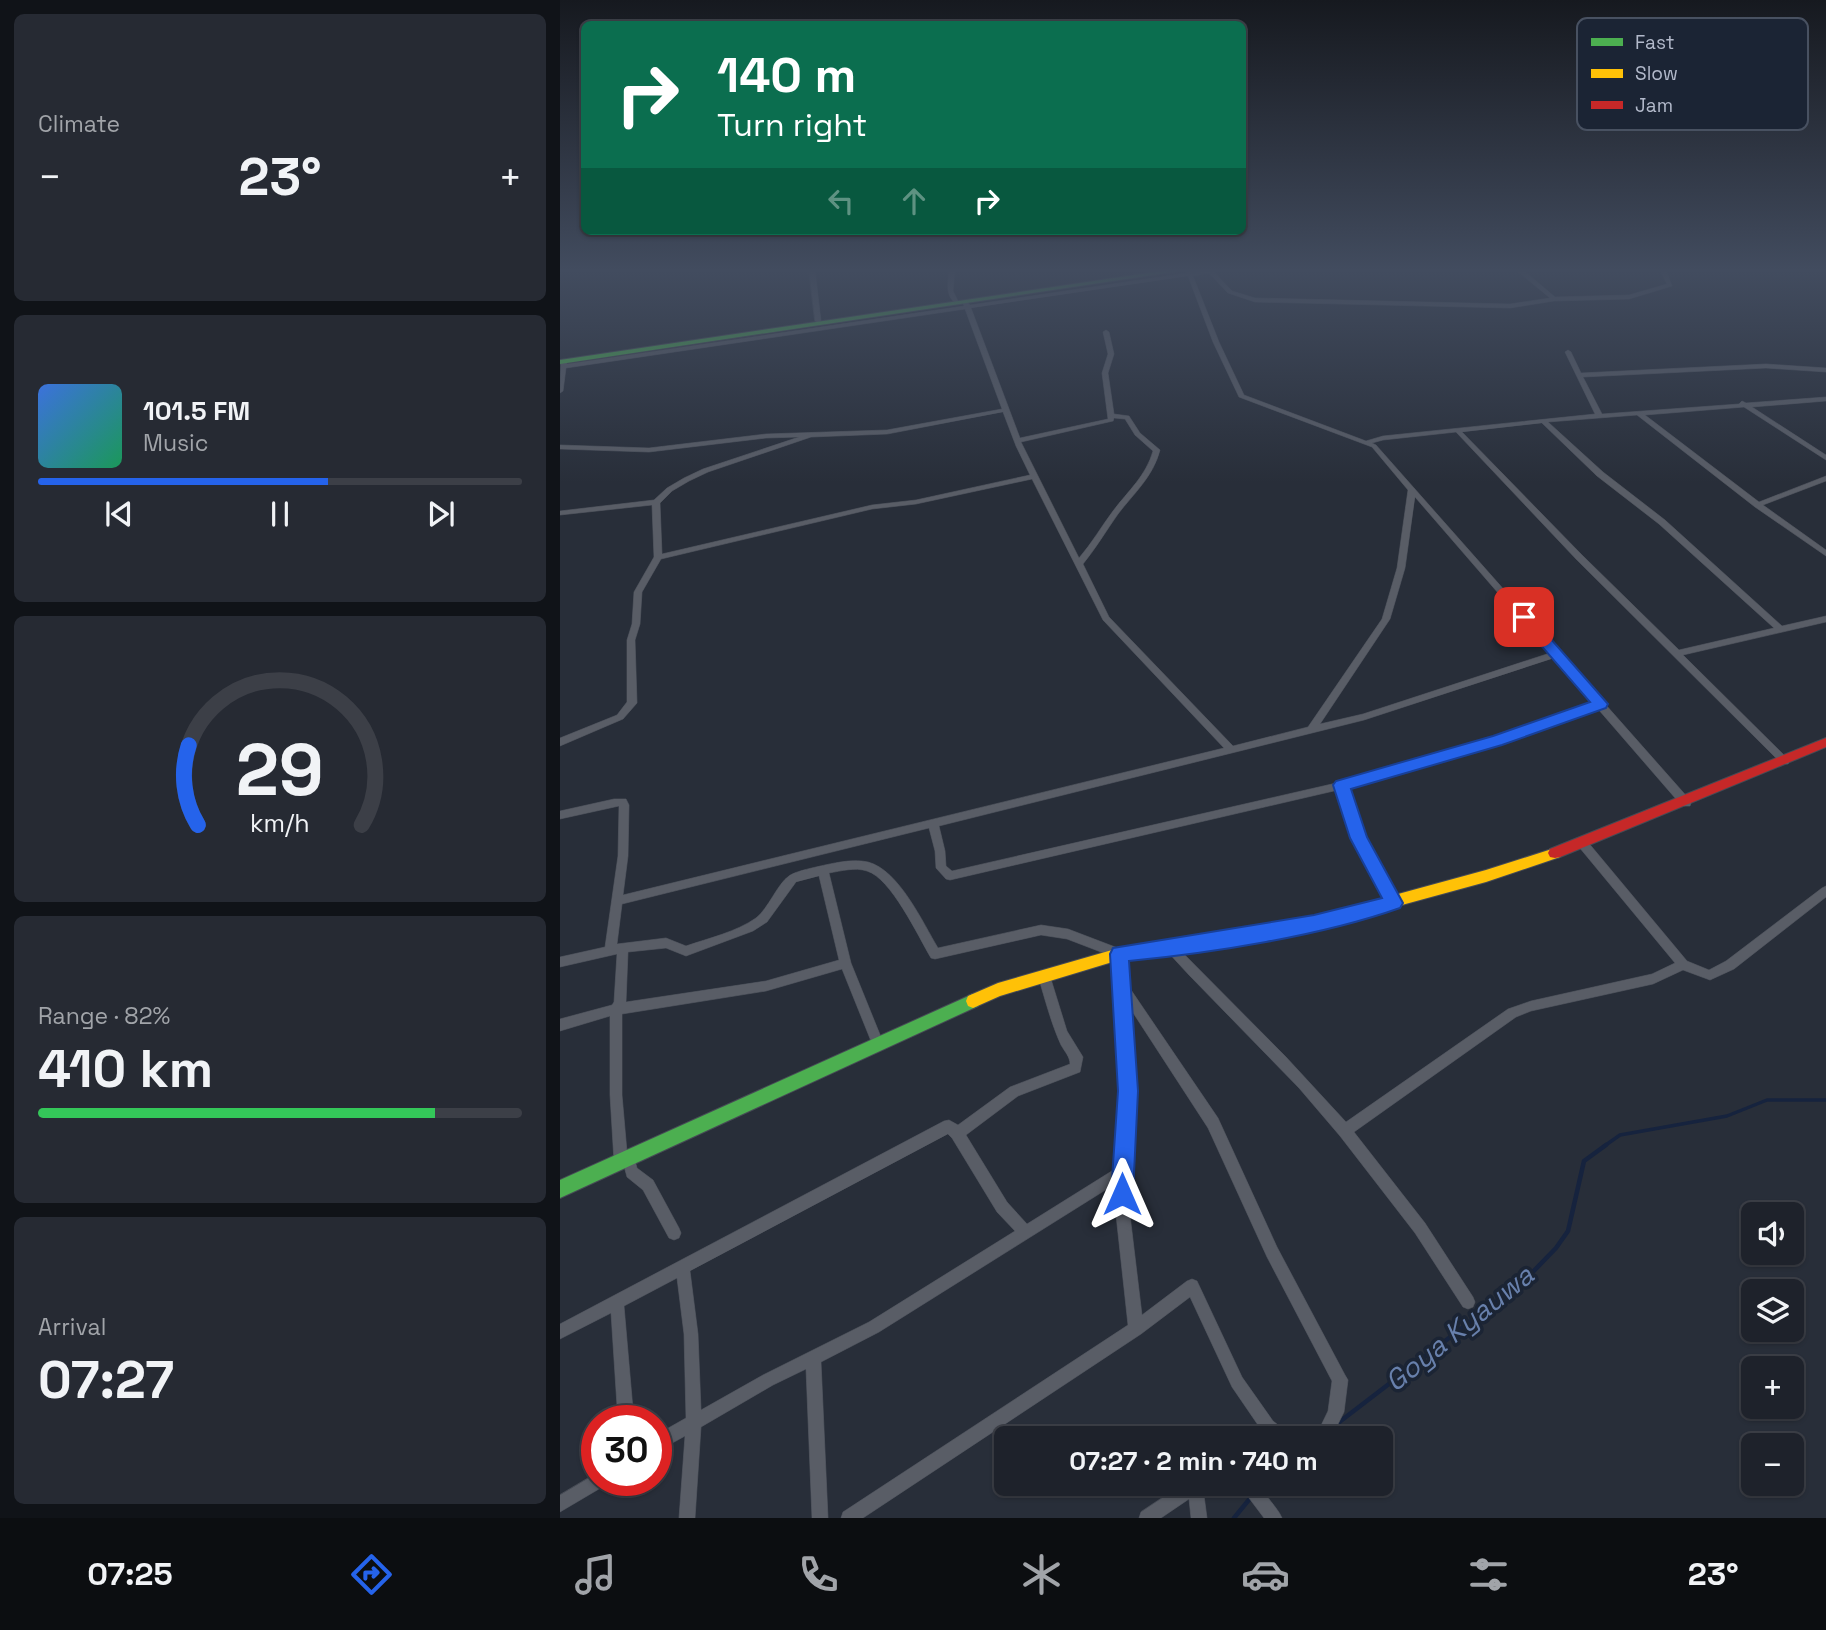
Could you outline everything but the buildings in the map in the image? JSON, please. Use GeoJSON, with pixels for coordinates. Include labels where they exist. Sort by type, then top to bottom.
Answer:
{"type":"FeatureCollection","features":[{"type":"Feature","properties":{"kind":"main road"},"geometry":{"type":"LineString","coordinates":[[562,363],[697,341]]}},
{"type":"Feature","properties":{"kind":"main road"},"geometry":{"type":"LineString","coordinates":[[562,363],[713,341]]}},
{"type":"Feature","properties":{"kind":"main road"},"geometry":{"type":"LineString","coordinates":[[560,1189],[877,1042],[998,990],[1119,954],[1171,949],[1314,923],[1394,903],[1583,844],[1826,742]]}},
{"type":"Feature","properties":{"kind":"street"},"geometry":{"type":"LineString","coordinates":[[978,341],[1017,441],[1106,618],[1232,750]]}},
{"type":"Feature","properties":{"kind":"street"},"geometry":{"type":"LineString","coordinates":[[1108,341],[1111,354],[1105,373],[1112,416]]}},
{"type":"Feature","properties":{"kind":"street"},"geometry":{"type":"LineString","coordinates":[[1216,341],[1241,396],[1368,442],[1686,803]]}},
{"type":"Feature","properties":{"kind":"street"},"geometry":{"type":"LineString","coordinates":[[1569,352],[1599,415]]}},
{"type":"Feature","properties":{"kind":"street"},"geometry":{"type":"LineString","coordinates":[[560,391],[562,363]]}},
{"type":"Feature","properties":{"kind":"street"},"geometry":{"type":"LineString","coordinates":[[1580,375],[1766,366],[1826,370]]}},
{"type":"Feature","properties":{"kind":"street"},"geometry":{"type":"LineString","coordinates":[[1368,442],[1383,438],[1599,415],[1826,399]]}},
{"type":"Feature","properties":{"kind":"street"},"geometry":{"type":"LineString","coordinates":[[1742,403],[1826,458]]}},
{"type":"Feature","properties":{"kind":"street"},"geometry":{"type":"LineString","coordinates":[[560,447],[649,450],[766,436],[887,432],[1005,410]]}},
{"type":"Feature","properties":{"kind":"street"},"geometry":{"type":"LineString","coordinates":[[1640,414],[1826,554]]}},
{"type":"Feature","properties":{"kind":"street"},"geometry":{"type":"LineString","coordinates":[[1017,441],[1099,425],[1112,416],[1127,417],[1137,433],[1157,450],[1156,457],[1136,492],[1118,509],[1097,545],[1079,563]]}},
{"type":"Feature","properties":{"kind":"street"},"geometry":{"type":"LineString","coordinates":[[1543,421],[1600,474],[1662,522],[1781,631]]}},
{"type":"Feature","properties":{"kind":"street"},"geometry":{"type":"LineString","coordinates":[[1457,430],[1676,654],[1785,761]]}},
{"type":"Feature","properties":{"kind":"street"},"geometry":{"type":"LineString","coordinates":[[560,513],[656,502],[664,493],[682,482],[808,436]]}},
{"type":"Feature","properties":{"kind":"street"},"geometry":{"type":"LineString","coordinates":[[658,558],[872,507],[916,502],[1034,476]]}},
{"type":"Feature","properties":{"kind":"street"},"geometry":{"type":"LineString","coordinates":[[1758,505],[1826,478]]}},
{"type":"Feature","properties":{"kind":"street"},"geometry":{"type":"LineString","coordinates":[[1310,730],[1386,619],[1401,568],[1412,490]]}},
{"type":"Feature","properties":{"kind":"street"},"geometry":{"type":"LineString","coordinates":[[560,742],[620,717],[632,703],[631,640],[636,625],[638,592],[658,558],[656,502]]}},
{"type":"Feature","properties":{"kind":"street"},"geometry":{"type":"LineString","coordinates":[[1676,654],[1826,619]]}},
{"type":"Feature","properties":{"kind":"street"},"geometry":{"type":"LineString","coordinates":[[616,901],[1377,713],[1557,654]]}},
{"type":"Feature","properties":{"kind":"street"},"geometry":{"type":"LineString","coordinates":[[933,824],[940,851],[940,868],[950,876],[1341,785],[1497,741],[1601,704]]}},
{"type":"Feature","properties":{"kind":"street"},"geometry":{"type":"LineString","coordinates":[[1341,785],[1358,838],[1394,903]]}},
{"type":"Feature","properties":{"kind":"street"},"geometry":{"type":"LineString","coordinates":[[560,815],[622,802],[623,856],[610,951]]}},
{"type":"Feature","properties":{"kind":"street"},"geometry":{"type":"LineString","coordinates":[[1583,844],[1683,965],[1710,975],[1730,965],[1826,891]]}},
{"type":"Feature","properties":{"kind":"street"},"geometry":{"type":"LineString","coordinates":[[790,859],[792,879]]}},
{"type":"Feature","properties":{"kind":"street"},"geometry":{"type":"LineString","coordinates":[[560,962],[623,948],[666,943],[686,951],[749,928],[763,919],[792,879],[823,871],[868,867],[878,872],[909,909],[935,954],[1041,930],[1068,934],[1119,954],[1124,987],[1128,1091],[1121,1173],[1136,1329]]}},
{"type":"Feature","properties":{"kind":"street"},"geometry":{"type":"LineString","coordinates":[[823,871],[845,963],[877,1042]]}},
{"type":"Feature","properties":{"kind":"street"},"geometry":{"type":"LineString","coordinates":[[623,948],[620,1004],[616,1009],[616,1095],[624,1160],[632,1172],[648,1185],[674,1233]]}},
{"type":"Feature","properties":{"kind":"street"},"geometry":{"type":"LineString","coordinates":[[1171,949],[1227,1009],[1294,1072],[1345,1131],[1420,1228],[1468,1302]]}},
{"type":"Feature","properties":{"kind":"street"},"geometry":{"type":"LineString","coordinates":[[560,1025],[616,1009],[766,986],[845,963]]}},
{"type":"Feature","properties":{"kind":"street"},"geometry":{"type":"LineString","coordinates":[[1345,1131],[1512,1013],[1531,1006],[1653,979],[1683,965]]}},
{"type":"Feature","properties":{"kind":"street"},"geometry":{"type":"LineString","coordinates":[[957,1133],[1014,1091],[1076,1069],[1077,1057],[1072,1053],[1063,1033],[1044,976]]}},
{"type":"Feature","properties":{"kind":"street"},"geometry":{"type":"LineString","coordinates":[[1124,987],[1213,1123],[1272,1252],[1340,1380],[1336,1412],[1329,1426]]}},
{"type":"Feature","properties":{"kind":"street"},"geometry":{"type":"LineString","coordinates":[[560,1332],[949,1126],[957,1133],[1003,1207],[1024,1231]]}},
{"type":"Feature","properties":{"kind":"street"},"geometry":{"type":"LineString","coordinates":[[672,1434],[885,1321],[1024,1231],[1121,1173]]}},
{"type":"Feature","properties":{"kind":"street"},"geometry":{"type":"LineString","coordinates":[[683,1269],[691,1334],[694,1420],[687,1518]]}},
{"type":"Feature","properties":{"kind":"street"},"geometry":{"type":"LineString","coordinates":[[849,1518],[1136,1329],[1192,1286],[1237,1382],[1268,1426]]}},
{"type":"Feature","properties":{"kind":"street"},"geometry":{"type":"LineString","coordinates":[[617,1303],[625,1405]]}},
{"type":"Feature","properties":{"kind":"street"},"geometry":{"type":"LineString","coordinates":[[813,1360],[820,1518]]}},
{"type":"Feature","properties":{"kind":"street"},"geometry":{"type":"LineString","coordinates":[[560,1504],[581,1491]]}},
{"type":"Feature","properties":{"kind":"street"},"geometry":{"type":"LineString","coordinates":[[1147,1518],[1180,1496]]}},
{"type":"Feature","properties":{"kind":"street"},"geometry":{"type":"LineString","coordinates":[[1197,1496],[1199,1518]]}},
{"type":"Feature","properties":{"kind":"street"},"geometry":{"type":"LineString","coordinates":[[1258,1496],[1274,1518]]}},
{"type":"Feature","properties":{"kind":"waterway","name":"Goya Kyauwa"},"geometry":{"type":"LineString","coordinates":[[1603,1147],[1620,1135],[1727,1116],[1767,1100],[1826,1100]]}},
{"type":"Feature","properties":{"kind":"waterway","name":"Goya Kyauwa"},"geometry":{"type":"LineString","coordinates":[[1338,1423],[1526,1279],[1556,1248],[1568,1231],[1584,1161],[1606,1145]]}},
{"type":"Feature","properties":{"kind":"waterway","name":"Goya Kyauwa"},"geometry":{"type":"LineString","coordinates":[[1234,1518],[1252,1496]]}},
{"type":"Feature","properties":{"kind":"traffic: fast"},"geometry":{"type":"LineString","coordinates":[[560,362],[703,341]]}},
{"type":"Feature","properties":{"kind":"traffic: fast"},"geometry":{"type":"LineString","coordinates":[[560,1189],[973,1001]]}},
{"type":"Feature","properties":{"kind":"traffic: slow"},"geometry":{"type":"LineString","coordinates":[[973,1001],[998,990],[1119,954],[1171,949],[1314,923],[1486,876],[1555,853]]}},
{"type":"Feature","properties":{"kind":"traffic: jam"},"geometry":{"type":"LineString","coordinates":[[1555,853],[1826,742]]}},
{"type":"Feature","properties":{"kind":"route"},"geometry":{"type":"LineString","coordinates":[[1122,1194],[1121,1173],[1128,1091],[1124,987],[1119,954],[1171,949],[1314,923],[1394,903],[1358,838],[1341,785],[1497,741],[1601,704],[1524,617]]}}]}
